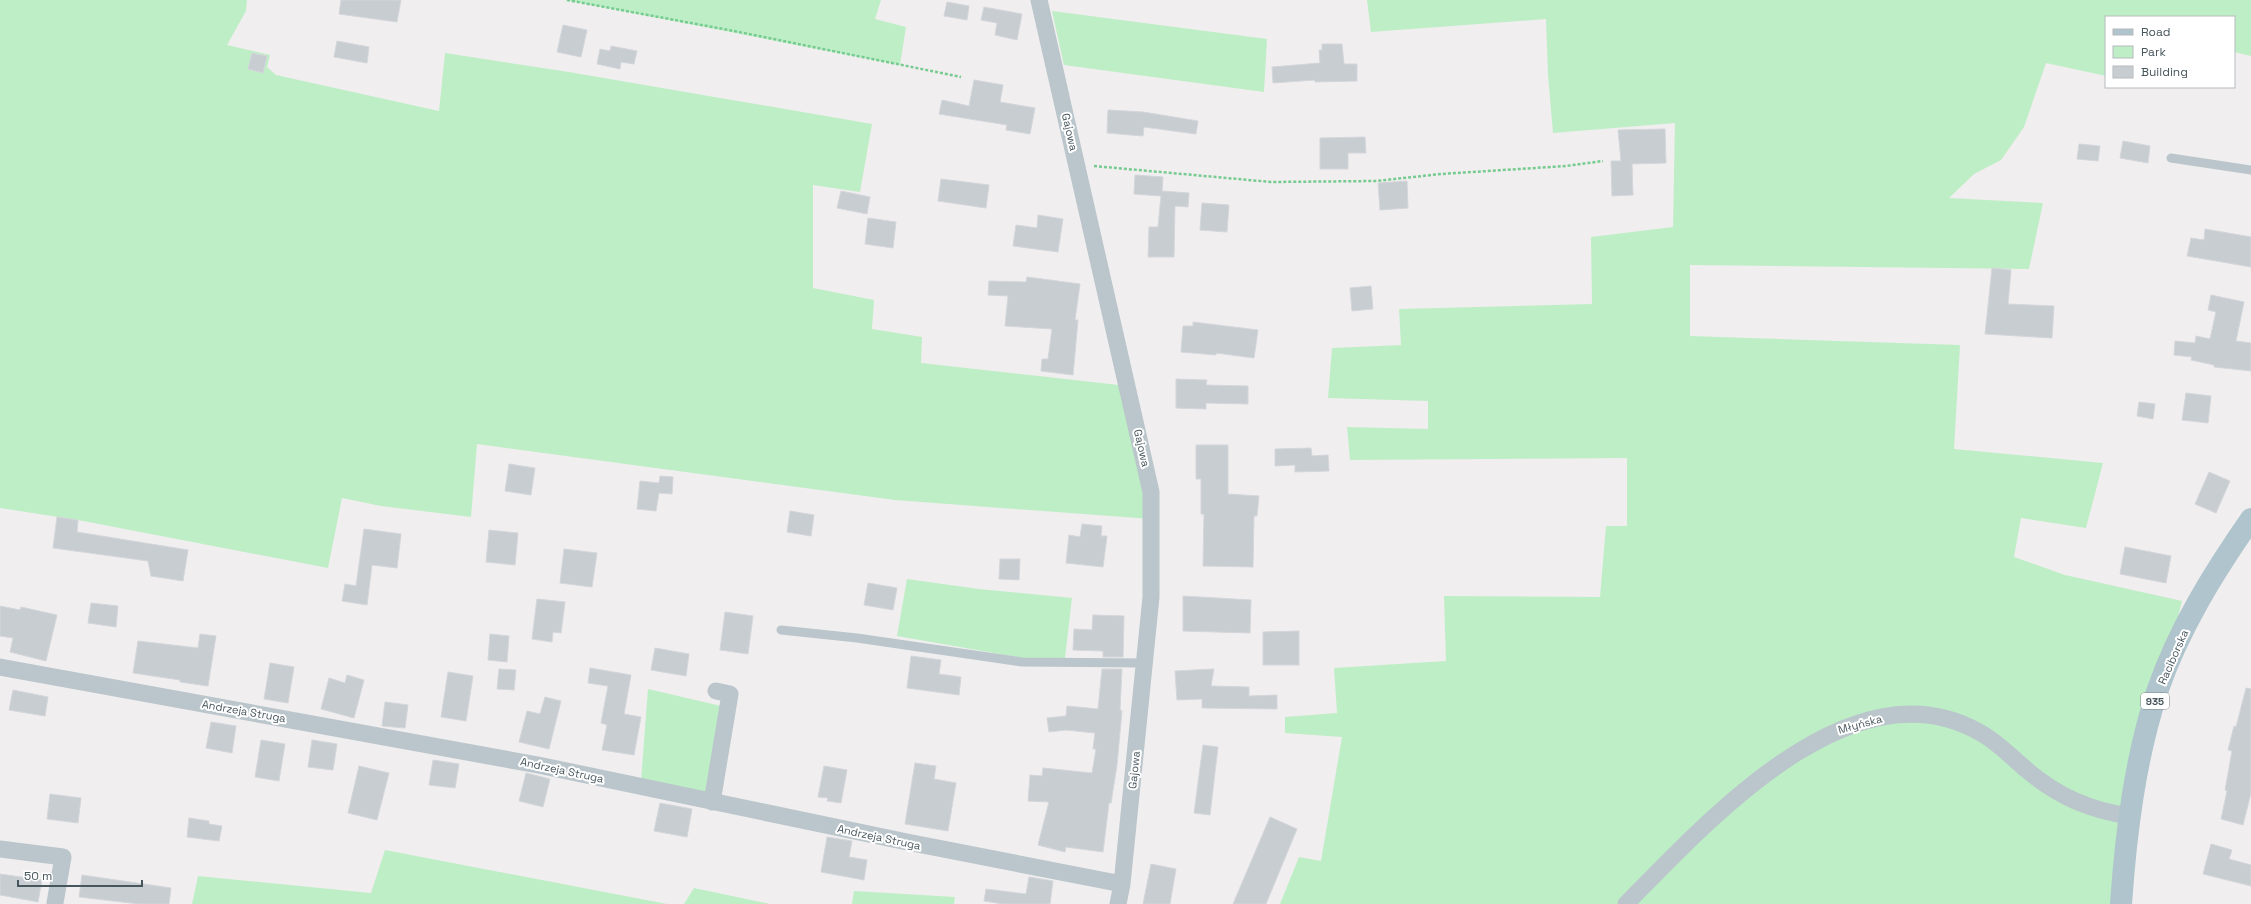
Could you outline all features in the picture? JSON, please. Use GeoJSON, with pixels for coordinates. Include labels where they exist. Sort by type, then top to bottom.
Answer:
{"type":"FeatureCollection","features":[{"type":"Feature","properties":{"kind":"main road","name":"Raciborska"},"geometry":{"type":"LineString","coordinates":[[2121,904],[2129,816],[2142,750],[2158,692],[2180,639],[2208,586],[2251,519]]}},
{"type":"Feature","properties":{"kind":"street","name":"Gajowa"},"geometry":{"type":"LineString","coordinates":[[1039,0],[1151,492],[1151,597],[1122,884],[1118,904]]}},
{"type":"Feature","properties":{"kind":"street","name":"Andrzeja Struga"},"geometry":{"type":"LineString","coordinates":[[0,667],[538,765],[907,842],[1122,884]]}},
{"type":"Feature","properties":{"kind":"street"},"geometry":{"type":"LineString","coordinates":[[712,802],[730,694],[716,691]]}},
{"type":"Feature","properties":{"kind":"street","name":"Młyńska"},"geometry":{"type":"LineString","coordinates":[[1626,904],[1728,805],[1795,752],[1835,730],[1876,718],[1915,713],[1951,718],[1980,732],[2005,749],[2051,790],[2079,804],[2104,812],[2129,816]]}},
{"type":"Feature","properties":{"kind":"street"},"geometry":{"type":"LineString","coordinates":[[0,849],[63,857],[55,903]]}},
{"type":"Feature","properties":{"kind":"lane"},"geometry":{"type":"LineString","coordinates":[[2171,158],[2251,170]]}},
{"type":"Feature","properties":{"kind":"lane"},"geometry":{"type":"LineString","coordinates":[[781,630],[857,638],[1022,662],[1145,663]]}},
{"type":"Feature","properties":{"kind":"path"},"geometry":{"type":"LineString","coordinates":[[567,0],[734,31],[961,77]]}},
{"type":"Feature","properties":{"kind":"path"},"geometry":{"type":"LineString","coordinates":[[1077,165],[1271,182],[1376,181],[1441,174],[1566,166],[1603,161]]}},
{"type":"Feature","properties":{"kind":"green space"},"geometry":{"type":"Polygon","coordinates":[[[0,0],[247,0],[246,11],[227,45],[270,55],[267,67],[276,75],[439,111],[445,53],[569,72],[872,124],[860,192],[813,185],[813,288],[874,300],[872,329],[922,337],[921,363],[1128,386],[1151,519],[895,500],[477,444],[471,517],[381,506],[342,498],[328,568],[78,520],[0,508],[0,0]]]}},
{"type":"Feature","properties":{"kind":"green space"},"geometry":{"type":"Polygon","coordinates":[[[565,0],[881,0],[875,19],[906,27],[900,65],[565,0]]]}},
{"type":"Feature","properties":{"kind":"green space"},"geometry":{"type":"Polygon","coordinates":[[[1367,0],[2251,0],[2251,56],[2235,52],[2235,16],[2105,16],[2105,76],[2046,63],[2024,127],[2001,160],[1974,174],[1949,198],[2043,203],[2029,269],[1690,265],[1690,336],[1960,345],[1954,449],[2103,463],[2086,528],[2021,518],[2014,557],[2065,575],[2182,601],[2129,816],[2121,904],[1280,904],[1299,857],[1321,861],[1342,737],[1285,733],[1285,717],[1337,713],[1334,668],[1446,661],[1444,596],[1600,597],[1606,526],[1627,526],[1627,458],[1350,460],[1347,427],[1428,429],[1428,401],[1328,398],[1332,348],[1401,345],[1399,309],[1592,304],[1591,237],[1673,227],[1675,123],[1553,133],[1548,75],[1546,19],[1371,32],[1367,0]]]}},
{"type":"Feature","properties":{"kind":"green space"},"geometry":{"type":"Polygon","coordinates":[[[1052,11],[1267,39],[1264,92],[1064,65],[1052,11]]]}},
{"type":"Feature","properties":{"kind":"green space"},"geometry":{"type":"Polygon","coordinates":[[[907,579],[979,589],[1072,598],[1065,658],[1022,658],[897,636],[907,579]]]}},
{"type":"Feature","properties":{"kind":"green space"},"geometry":{"type":"Polygon","coordinates":[[[648,689],[721,706],[706,792],[641,781],[648,689]]]}},
{"type":"Feature","properties":{"kind":"green space"},"geometry":{"type":"Polygon","coordinates":[[[385,850],[667,904],[192,904],[198,876],[371,893],[385,850]]]}},
{"type":"Feature","properties":{"kind":"green space"},"geometry":{"type":"Polygon","coordinates":[[[694,888],[770,904],[684,904],[694,888]]]}},
{"type":"Feature","properties":{"kind":"green space"},"geometry":{"type":"Polygon","coordinates":[[[854,891],[955,897],[954,904],[852,904],[854,891]]]}},
{"type":"Feature","properties":{"kind":"building"},"geometry":{"type":"Polygon","coordinates":[[[341,0],[401,0],[397,22],[339,14],[341,0]]]}},
{"type":"Feature","properties":{"kind":"building"},"geometry":{"type":"Polygon","coordinates":[[[947,2],[969,6],[967,20],[944,16],[947,2]]]}},
{"type":"Feature","properties":{"kind":"building"},"geometry":{"type":"Polygon","coordinates":[[[984,7],[1022,14],[1017,40],[995,35],[997,23],[981,20],[984,7]]]}},
{"type":"Feature","properties":{"kind":"building"},"geometry":{"type":"Polygon","coordinates":[[[563,25],[587,30],[581,57],[557,52],[563,25]]]}},
{"type":"Feature","properties":{"kind":"building"},"geometry":{"type":"Polygon","coordinates":[[[337,41],[369,47],[367,63],[334,57],[337,41]]]}},
{"type":"Feature","properties":{"kind":"building"},"geometry":{"type":"Polygon","coordinates":[[[1322,44],[1342,44],[1344,64],[1357,64],[1357,81],[1315,82],[1315,80],[1273,83],[1272,67],[1320,63],[1319,50],[1322,50],[1322,44]]]}},
{"type":"Feature","properties":{"kind":"building"},"geometry":{"type":"Polygon","coordinates":[[[611,46],[637,51],[634,64],[621,62],[620,69],[597,64],[600,49],[610,51],[611,46]]]}},
{"type":"Feature","properties":{"kind":"building"},"geometry":{"type":"Polygon","coordinates":[[[252,53],[267,56],[263,73],[248,69],[252,53]]]}},
{"type":"Feature","properties":{"kind":"building"},"geometry":{"type":"Polygon","coordinates":[[[974,80],[1003,85],[1000,102],[1035,108],[1030,134],[1006,130],[1007,125],[939,114],[942,100],[969,106],[974,80]]]}},
{"type":"Feature","properties":{"kind":"building"},"geometry":{"type":"Polygon","coordinates":[[[1108,110],[1143,112],[1198,121],[1196,134],[1144,127],[1143,136],[1107,133],[1108,110]]]}},
{"type":"Feature","properties":{"kind":"building"},"geometry":{"type":"Polygon","coordinates":[[[1665,129],[1666,163],[1632,164],[1633,195],[1612,196],[1611,161],[1621,161],[1618,130],[1665,129]]]}},
{"type":"Feature","properties":{"kind":"building"},"geometry":{"type":"Polygon","coordinates":[[[1365,137],[1366,153],[1348,153],[1348,169],[1320,169],[1320,138],[1365,137]]]}},
{"type":"Feature","properties":{"kind":"building"},"geometry":{"type":"Polygon","coordinates":[[[2123,141],[2150,146],[2148,163],[2120,158],[2123,141]]]}},
{"type":"Feature","properties":{"kind":"building"},"geometry":{"type":"Polygon","coordinates":[[[2079,144],[2100,146],[2098,161],[2077,159],[2079,144]]]}},
{"type":"Feature","properties":{"kind":"building"},"geometry":{"type":"Polygon","coordinates":[[[1135,175],[1163,177],[1162,191],[1189,193],[1188,207],[1175,206],[1174,257],[1148,257],[1149,227],[1158,227],[1161,196],[1134,194],[1135,175]]]}},
{"type":"Feature","properties":{"kind":"building"},"geometry":{"type":"Polygon","coordinates":[[[941,179],[989,185],[986,208],[938,201],[941,179]]]}},
{"type":"Feature","properties":{"kind":"building"},"geometry":{"type":"Polygon","coordinates":[[[1407,181],[1408,208],[1380,210],[1378,183],[1407,181]]]}},
{"type":"Feature","properties":{"kind":"building"},"geometry":{"type":"Polygon","coordinates":[[[841,191],[870,197],[867,214],[837,208],[841,191]]]}},
{"type":"Feature","properties":{"kind":"building"},"geometry":{"type":"Polygon","coordinates":[[[1202,203],[1229,205],[1227,232],[1200,230],[1202,203]]]}},
{"type":"Feature","properties":{"kind":"building"},"geometry":{"type":"Polygon","coordinates":[[[1038,215],[1063,219],[1058,252],[1013,246],[1016,225],[1037,228],[1038,215]]]}},
{"type":"Feature","properties":{"kind":"building"},"geometry":{"type":"Polygon","coordinates":[[[868,218],[896,222],[893,248],[865,244],[868,218]]]}},
{"type":"Feature","properties":{"kind":"building"},"geometry":{"type":"Polygon","coordinates":[[[2205,229],[2251,237],[2251,267],[2187,256],[2191,238],[2204,240],[2205,229]]]}},
{"type":"Feature","properties":{"kind":"building"},"geometry":{"type":"Polygon","coordinates":[[[1992,268],[2011,270],[2008,304],[2054,306],[2052,338],[1985,334],[1992,268]]]}},
{"type":"Feature","properties":{"kind":"building"},"geometry":{"type":"Polygon","coordinates":[[[1027,277],[1080,284],[1075,320],[1078,320],[1073,375],[1041,371],[1042,359],[1048,359],[1052,329],[1005,326],[1008,296],[988,295],[989,281],[1026,282],[1027,277]]]}},
{"type":"Feature","properties":{"kind":"building"},"geometry":{"type":"Polygon","coordinates":[[[1371,286],[1373,309],[1352,311],[1350,288],[1371,286]]]}},
{"type":"Feature","properties":{"kind":"building"},"geometry":{"type":"Polygon","coordinates":[[[2211,295],[2244,302],[2236,341],[2251,343],[2251,371],[2214,367],[2214,365],[2191,360],[2192,357],[2174,355],[2175,341],[2195,343],[2196,336],[2210,339],[2216,312],[2208,310],[2211,295]]]}},
{"type":"Feature","properties":{"kind":"building"},"geometry":{"type":"Polygon","coordinates":[[[1193,322],[1258,330],[1254,358],[1216,353],[1216,355],[1181,352],[1183,326],[1193,326],[1193,322]]]}},
{"type":"Feature","properties":{"kind":"building"},"geometry":{"type":"Polygon","coordinates":[[[1176,379],[1207,380],[1206,385],[1248,386],[1248,404],[1206,403],[1206,409],[1176,408],[1176,379]]]}},
{"type":"Feature","properties":{"kind":"building"},"geometry":{"type":"Polygon","coordinates":[[[2186,393],[2211,396],[2208,423],[2182,420],[2186,393]]]}},
{"type":"Feature","properties":{"kind":"building"},"geometry":{"type":"Polygon","coordinates":[[[2139,402],[2155,404],[2153,419],[2137,416],[2139,402]]]}},
{"type":"Feature","properties":{"kind":"building"},"geometry":{"type":"Polygon","coordinates":[[[1196,445],[1228,445],[1228,494],[1259,496],[1257,516],[1254,516],[1253,567],[1203,566],[1204,514],[1201,514],[1201,479],[1196,479],[1196,445]]]}},
{"type":"Feature","properties":{"kind":"building"},"geometry":{"type":"Polygon","coordinates":[[[1311,448],[1312,456],[1328,455],[1329,471],[1295,472],[1295,465],[1275,466],[1275,449],[1311,448]]]}},
{"type":"Feature","properties":{"kind":"building"},"geometry":{"type":"Polygon","coordinates":[[[509,464],[535,468],[531,495],[505,491],[509,464]]]}},
{"type":"Feature","properties":{"kind":"building"},"geometry":{"type":"Polygon","coordinates":[[[2209,472],[2230,481],[2216,513],[2195,504],[2209,472]]]}},
{"type":"Feature","properties":{"kind":"building"},"geometry":{"type":"Polygon","coordinates":[[[660,476],[673,477],[672,494],[659,493],[656,511],[637,509],[640,481],[659,483],[660,476]]]}},
{"type":"Feature","properties":{"kind":"building"},"geometry":{"type":"Polygon","coordinates":[[[790,511],[814,515],[811,536],[787,532],[790,511]]]}},
{"type":"Feature","properties":{"kind":"building"},"geometry":{"type":"Polygon","coordinates":[[[57,517],[78,520],[77,532],[188,550],[183,581],[151,576],[148,561],[53,548],[57,517]]]}},
{"type":"Feature","properties":{"kind":"building"},"geometry":{"type":"Polygon","coordinates":[[[1082,524],[1102,526],[1101,536],[1107,536],[1103,567],[1066,563],[1069,535],[1080,537],[1082,524]]]}},
{"type":"Feature","properties":{"kind":"building"},"geometry":{"type":"Polygon","coordinates":[[[364,529],[401,534],[397,568],[372,565],[367,605],[342,601],[345,584],[356,586],[364,529]]]}},
{"type":"Feature","properties":{"kind":"building"},"geometry":{"type":"Polygon","coordinates":[[[489,530],[518,533],[515,565],[486,562],[489,530]]]}},
{"type":"Feature","properties":{"kind":"building"},"geometry":{"type":"Polygon","coordinates":[[[2125,547],[2171,556],[2166,583],[2120,574],[2125,547]]]}},
{"type":"Feature","properties":{"kind":"building"},"geometry":{"type":"Polygon","coordinates":[[[564,549],[597,553],[592,587],[560,583],[564,549]]]}},
{"type":"Feature","properties":{"kind":"building"},"geometry":{"type":"Polygon","coordinates":[[[1000,559],[1020,559],[1019,580],[999,579],[1000,559]]]}},
{"type":"Feature","properties":{"kind":"building"},"geometry":{"type":"Polygon","coordinates":[[[868,583],[897,588],[893,610],[864,605],[868,583]]]}},
{"type":"Feature","properties":{"kind":"building"},"geometry":{"type":"Polygon","coordinates":[[[1183,596],[1251,600],[1250,633],[1183,631],[1183,596]]]}},
{"type":"Feature","properties":{"kind":"building"},"geometry":{"type":"Polygon","coordinates":[[[537,599],[565,602],[561,633],[553,632],[552,642],[532,639],[537,599]]]}},
{"type":"Feature","properties":{"kind":"building"},"geometry":{"type":"Polygon","coordinates":[[[91,603],[118,606],[116,627],[88,623],[91,603]]]}},
{"type":"Feature","properties":{"kind":"building"},"geometry":{"type":"Polygon","coordinates":[[[0,606],[20,610],[21,607],[57,615],[46,661],[10,652],[13,638],[0,636],[0,606]]]}},
{"type":"Feature","properties":{"kind":"building"},"geometry":{"type":"Polygon","coordinates":[[[725,612],[753,616],[748,654],[720,650],[725,612]]]}},
{"type":"Feature","properties":{"kind":"building"},"geometry":{"type":"Polygon","coordinates":[[[1093,615],[1124,616],[1123,657],[1103,657],[1103,651],[1073,650],[1074,629],[1092,630],[1093,615]]]}},
{"type":"Feature","properties":{"kind":"building"},"geometry":{"type":"Polygon","coordinates":[[[1299,631],[1299,665],[1263,665],[1263,632],[1299,631]]]}},
{"type":"Feature","properties":{"kind":"building"},"geometry":{"type":"Polygon","coordinates":[[[200,634],[216,636],[208,686],[133,673],[138,641],[198,648],[200,634]]]}},
{"type":"Feature","properties":{"kind":"building"},"geometry":{"type":"Polygon","coordinates":[[[490,634],[509,636],[507,662],[488,660],[490,634]]]}},
{"type":"Feature","properties":{"kind":"building"},"geometry":{"type":"Polygon","coordinates":[[[655,648],[689,654],[686,676],[651,670],[655,648]]]}},
{"type":"Feature","properties":{"kind":"building"},"geometry":{"type":"Polygon","coordinates":[[[911,656],[941,660],[939,674],[961,677],[959,695],[907,688],[911,656]]]}},
{"type":"Feature","properties":{"kind":"building"},"geometry":{"type":"Polygon","coordinates":[[[270,663],[294,667],[288,703],[264,699],[270,663]]]}},
{"type":"Feature","properties":{"kind":"building"},"geometry":{"type":"Polygon","coordinates":[[[590,668],[631,675],[624,714],[641,717],[634,755],[602,750],[607,725],[601,723],[608,686],[588,683],[590,668]]]}},
{"type":"Feature","properties":{"kind":"building"},"geometry":{"type":"Polygon","coordinates":[[[499,669],[516,670],[514,690],[497,689],[499,669]]]}},
{"type":"Feature","properties":{"kind":"building"},"geometry":{"type":"Polygon","coordinates":[[[1102,669],[1122,669],[1120,710],[1122,711],[1117,765],[1111,803],[1109,803],[1103,852],[1066,847],[1065,852],[1038,845],[1049,802],[1028,801],[1030,775],[1042,776],[1043,768],[1092,773],[1096,749],[1093,749],[1095,733],[1066,730],[1049,732],[1047,718],[1066,716],[1067,706],[1098,709],[1102,669]]]}},
{"type":"Feature","properties":{"kind":"building"},"geometry":{"type":"Polygon","coordinates":[[[1214,669],[1211,686],[1249,687],[1249,696],[1277,695],[1277,709],[1202,708],[1202,699],[1177,700],[1175,671],[1214,669]]]}},
{"type":"Feature","properties":{"kind":"building"},"geometry":{"type":"Polygon","coordinates":[[[448,672],[473,676],[466,721],[441,717],[448,672]]]}},
{"type":"Feature","properties":{"kind":"building"},"geometry":{"type":"Polygon","coordinates":[[[347,675],[364,680],[354,718],[321,709],[329,678],[345,683],[347,675]]]}},
{"type":"Feature","properties":{"kind":"building"},"geometry":{"type":"Polygon","coordinates":[[[2246,688],[2251,689],[2251,793],[2243,825],[2221,819],[2227,791],[2225,790],[2232,751],[2228,750],[2234,726],[2236,727],[2246,688]]]}},
{"type":"Feature","properties":{"kind":"building"},"geometry":{"type":"Polygon","coordinates":[[[13,690],[48,697],[45,716],[9,710],[13,690]]]}},
{"type":"Feature","properties":{"kind":"building"},"geometry":{"type":"Polygon","coordinates":[[[545,697],[561,701],[549,749],[519,742],[527,711],[540,714],[545,697]]]}},
{"type":"Feature","properties":{"kind":"building"},"geometry":{"type":"Polygon","coordinates":[[[385,702],[408,705],[405,728],[382,726],[385,702]]]}},
{"type":"Feature","properties":{"kind":"building"},"geometry":{"type":"Polygon","coordinates":[[[211,722],[236,726],[232,753],[206,748],[211,722]]]}},
{"type":"Feature","properties":{"kind":"building"},"geometry":{"type":"Polygon","coordinates":[[[261,740],[285,744],[279,781],[255,777],[261,740]]]}},
{"type":"Feature","properties":{"kind":"building"},"geometry":{"type":"Polygon","coordinates":[[[312,740],[337,744],[333,770],[308,767],[312,740]]]}},
{"type":"Feature","properties":{"kind":"building"},"geometry":{"type":"Polygon","coordinates":[[[1203,745],[1218,747],[1210,815],[1194,813],[1203,745]]]}},
{"type":"Feature","properties":{"kind":"building"},"geometry":{"type":"Polygon","coordinates":[[[433,760],[459,764],[455,788],[429,785],[433,760]]]}},
{"type":"Feature","properties":{"kind":"building"},"geometry":{"type":"Polygon","coordinates":[[[915,763],[936,766],[934,779],[956,783],[948,831],[905,824],[915,763]]]}},
{"type":"Feature","properties":{"kind":"building"},"geometry":{"type":"Polygon","coordinates":[[[359,766],[389,773],[377,820],[348,813],[359,766]]]}},
{"type":"Feature","properties":{"kind":"building"},"geometry":{"type":"Polygon","coordinates":[[[824,766],[847,770],[841,803],[827,801],[828,798],[818,797],[824,766]]]}},
{"type":"Feature","properties":{"kind":"building"},"geometry":{"type":"Polygon","coordinates":[[[526,773],[550,779],[543,807],[519,801],[526,773]]]}},
{"type":"Feature","properties":{"kind":"building"},"geometry":{"type":"Polygon","coordinates":[[[50,794],[81,798],[78,823],[47,819],[50,794]]]}},
{"type":"Feature","properties":{"kind":"building"},"geometry":{"type":"Polygon","coordinates":[[[660,803],[692,809],[687,837],[654,831],[660,803]]]}},
{"type":"Feature","properties":{"kind":"building"},"geometry":{"type":"Polygon","coordinates":[[[1270,817],[1297,829],[1266,904],[1233,904],[1270,817]]]}},
{"type":"Feature","properties":{"kind":"building"},"geometry":{"type":"Polygon","coordinates":[[[189,818],[209,821],[209,824],[222,826],[219,841],[187,837],[189,818]]]}},
{"type":"Feature","properties":{"kind":"building"},"geometry":{"type":"Polygon","coordinates":[[[827,837],[852,841],[849,857],[867,860],[864,880],[821,872],[827,837]]]}},
{"type":"Feature","properties":{"kind":"building"},"geometry":{"type":"Polygon","coordinates":[[[2211,844],[2232,850],[2229,859],[2251,865],[2251,886],[2203,874],[2211,844]]]}},
{"type":"Feature","properties":{"kind":"building"},"geometry":{"type":"Polygon","coordinates":[[[1151,864],[1176,869],[1170,904],[1143,904],[1151,864]]]}},
{"type":"Feature","properties":{"kind":"building"},"geometry":{"type":"Polygon","coordinates":[[[0,874],[42,880],[38,902],[0,895],[0,874]]]}},
{"type":"Feature","properties":{"kind":"building"},"geometry":{"type":"Polygon","coordinates":[[[82,875],[171,888],[169,904],[139,904],[79,897],[82,875]]]}},
{"type":"Feature","properties":{"kind":"building"},"geometry":{"type":"Polygon","coordinates":[[[1029,877],[1053,881],[1050,904],[1003,904],[984,901],[986,889],[1026,894],[1029,877]]]}}]}
